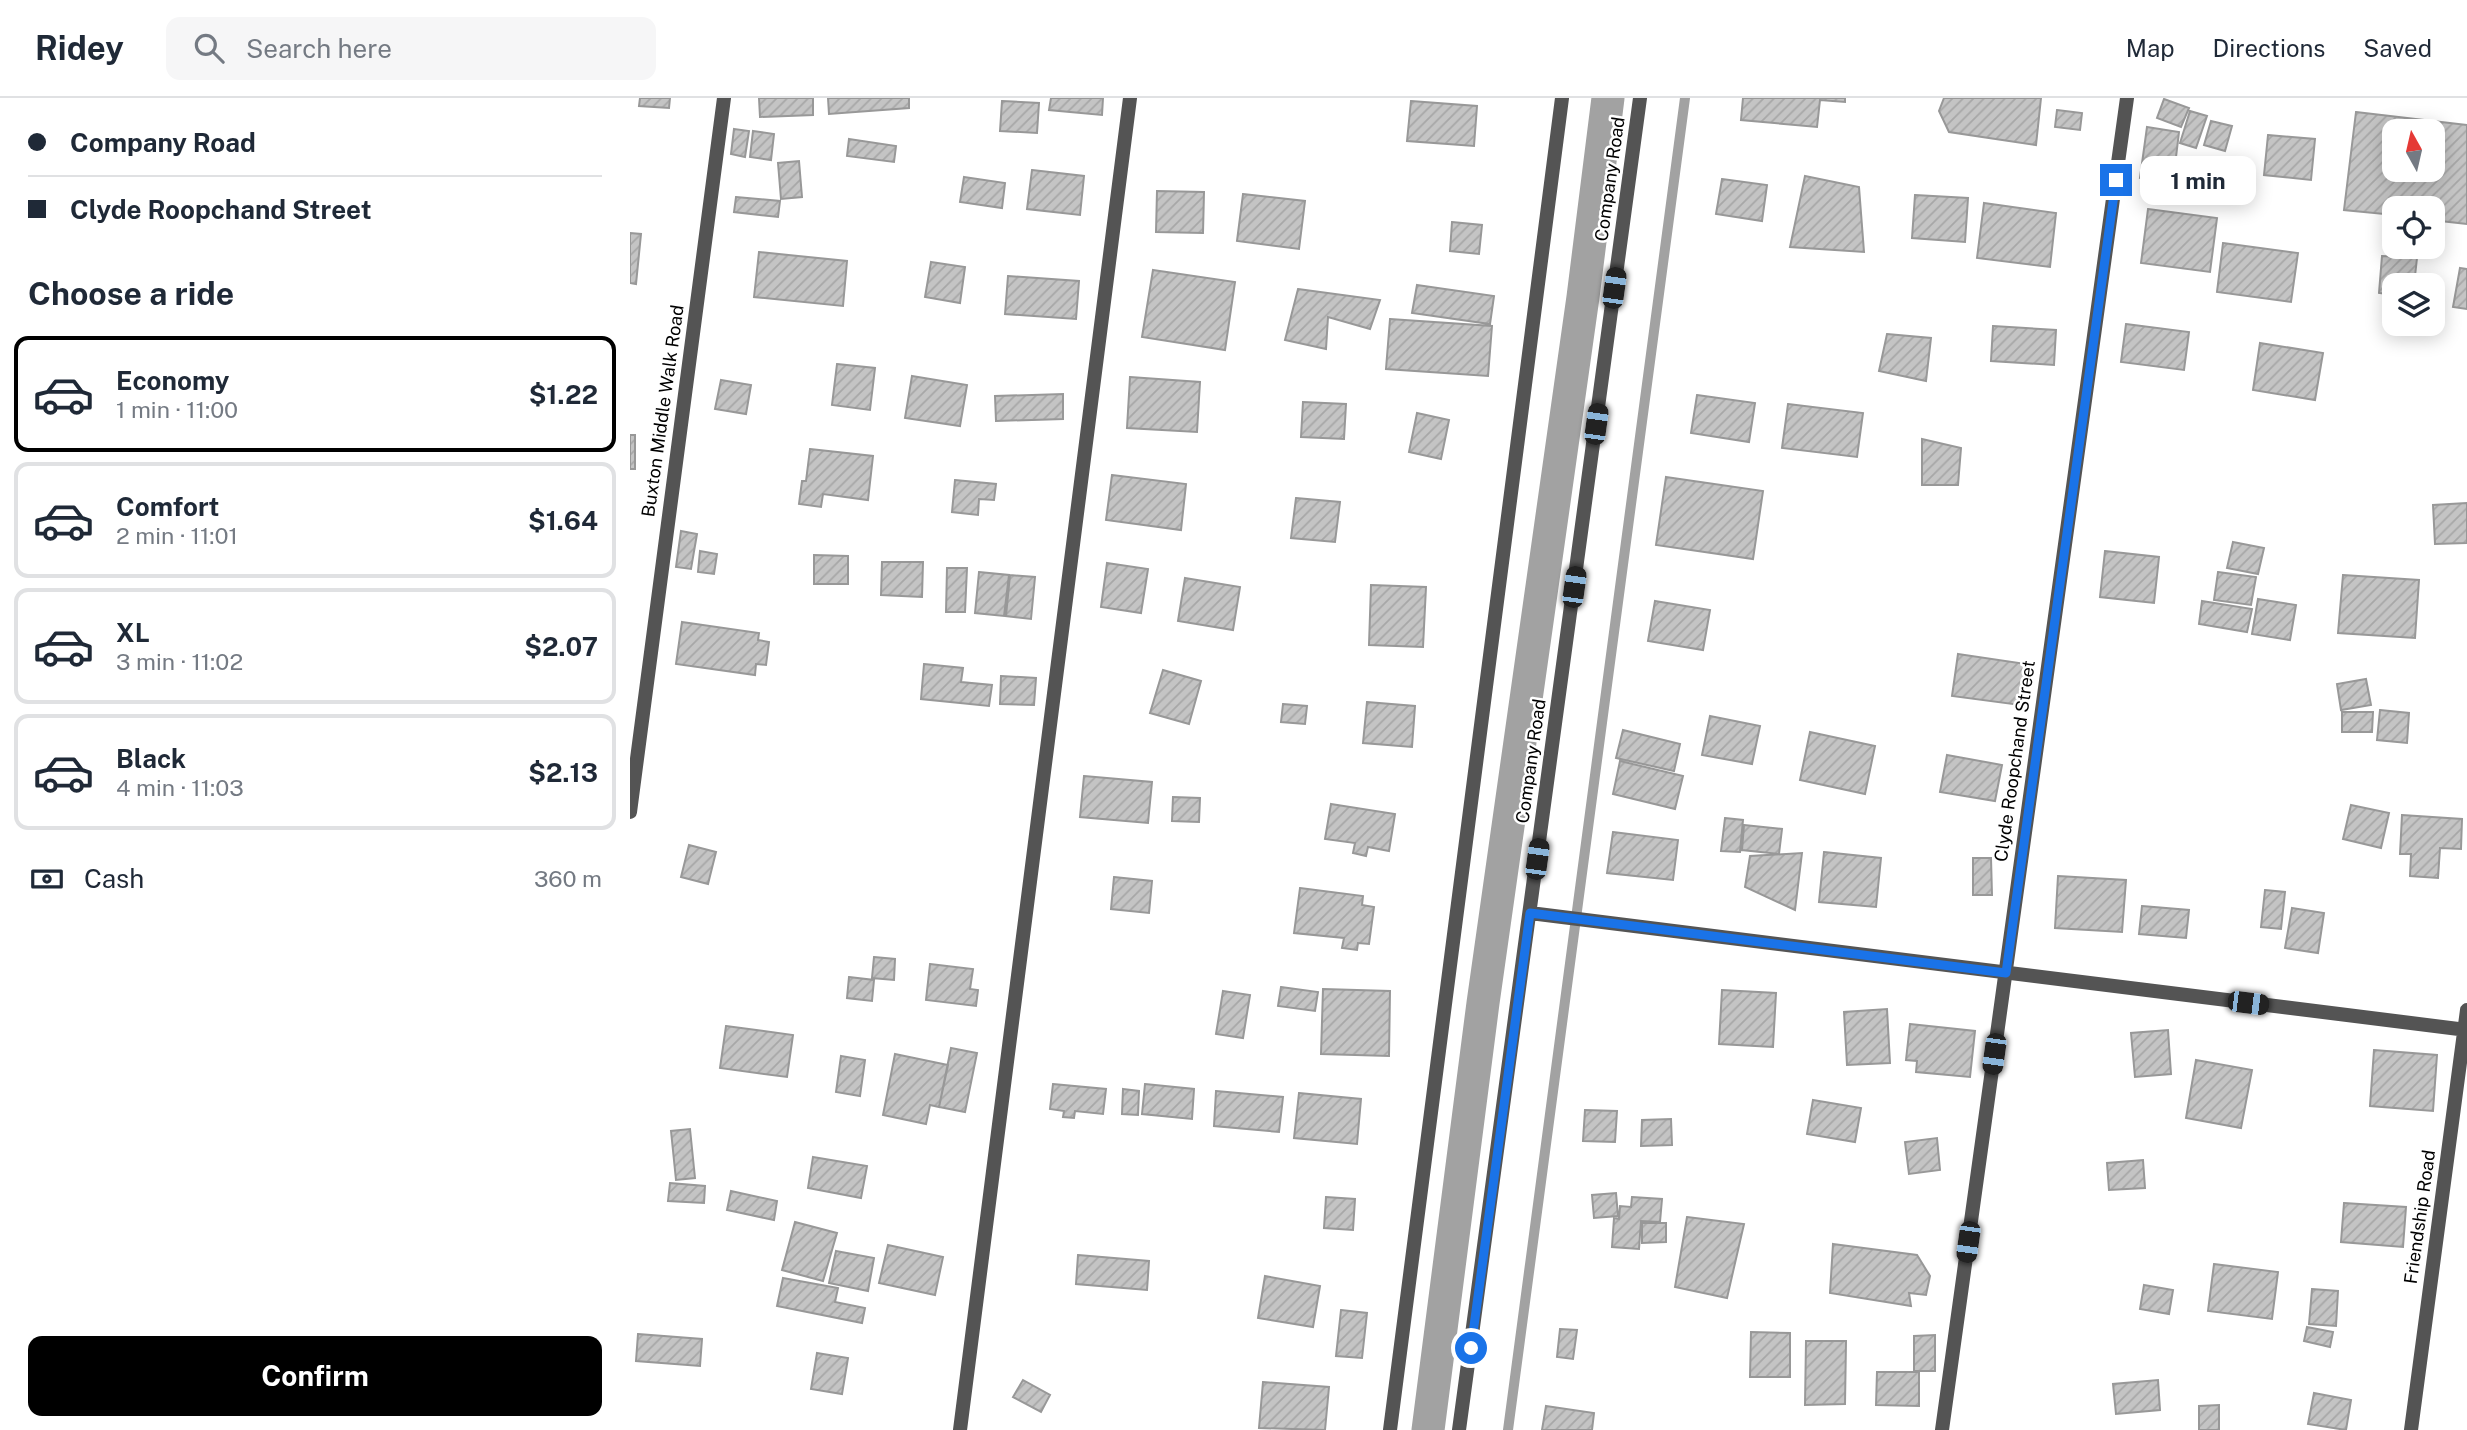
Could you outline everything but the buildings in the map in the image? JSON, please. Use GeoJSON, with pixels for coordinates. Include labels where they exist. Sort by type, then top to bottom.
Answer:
{"type":"FeatureCollection","features":[{"type":"Feature","properties":{"kind":"street","name":"Buxton Middle Walk Road"},"geometry":{"type":"LineString","coordinates":[[630,812],[724,98]]}},
{"type":"Feature","properties":{"kind":"street"},"geometry":{"type":"LineString","coordinates":[[960,1430],[1130,98]]}},
{"type":"Feature","properties":{"kind":"street"},"geometry":{"type":"LineString","coordinates":[[1390,1430],[1562,98]]}},
{"type":"Feature","properties":{"kind":"street","name":"Company Road"},"geometry":{"type":"LineString","coordinates":[[1459,1430],[1640,98]]}},
{"type":"Feature","properties":{"kind":"street","name":"Clyde Roopchand Street"},"geometry":{"type":"LineString","coordinates":[[1942,1430],[2127,98]]}},
{"type":"Feature","properties":{"kind":"street"},"geometry":{"type":"LineString","coordinates":[[1530,913],[2466,1030]]}},
{"type":"Feature","properties":{"kind":"street","name":"Friendship Road"},"geometry":{"type":"LineString","coordinates":[[2411,1430],[2467,1010]]}},
{"type":"Feature","properties":{"kind":"waterway"},"geometry":{"type":"LineString","coordinates":[[1428,1430],[1483,1003],[1583,297],[1608,98]]}},
{"type":"Feature","properties":{"kind":"waterway"},"geometry":{"type":"LineString","coordinates":[[1508,1430],[1685,98]]}},
{"type":"Feature","properties":{"kind":"route"},"geometry":{"type":"LineString","coordinates":[[1471,1348],[1530,913],[2006,973],[2116,180]]}}]}
